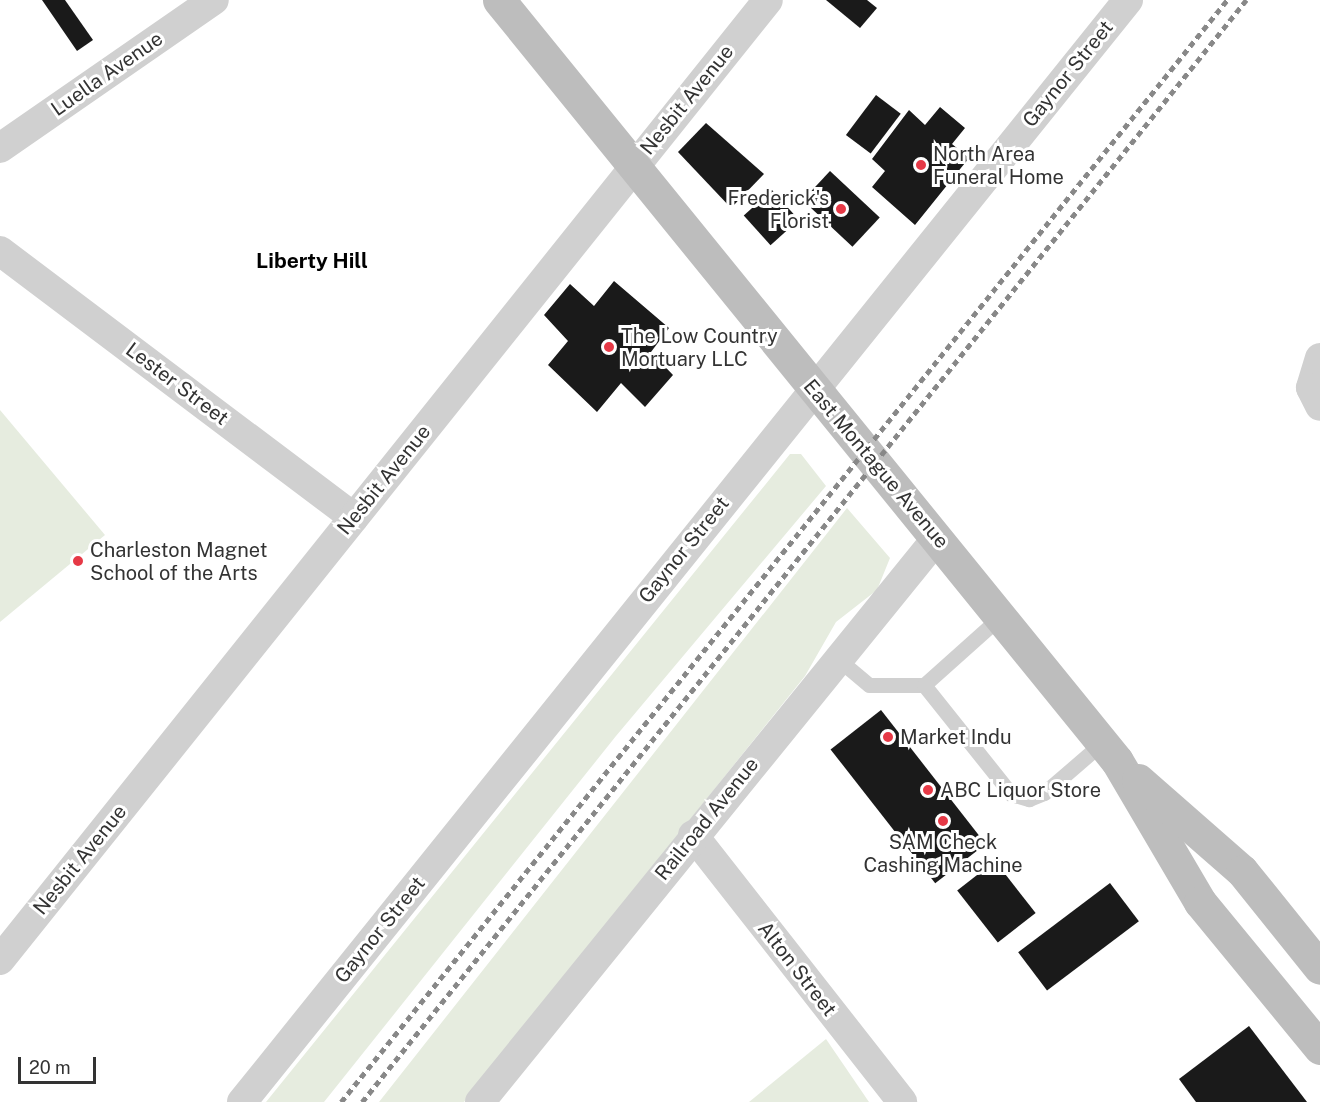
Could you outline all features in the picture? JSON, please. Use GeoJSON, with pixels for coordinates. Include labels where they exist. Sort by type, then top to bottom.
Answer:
{"type":"FeatureCollection","features":[{"type":"Feature","properties":{"kind":"main road","name":"East Montague Avenue"},"geometry":{"type":"LineString","coordinates":[[499,0],[1109,752],[1200,902],[1320,1048]]}},
{"type":"Feature","properties":{"kind":"main road","name":"East Montague Avenue"},"geometry":{"type":"LineString","coordinates":[[1109,752],[1242,871],[1320,968]]}},
{"type":"Feature","properties":{"kind":"street","name":"Luella Avenue"},"geometry":{"type":"LineString","coordinates":[[0,148],[214,0]]}},
{"type":"Feature","properties":{"kind":"street","name":"Nesbit Avenue"},"geometry":{"type":"LineString","coordinates":[[0,960],[768,0]]}},
{"type":"Feature","properties":{"kind":"street","name":"Gaynor Street"},"geometry":{"type":"LineString","coordinates":[[242,1102],[1128,0]]}},
{"type":"Feature","properties":{"kind":"street","name":"Lester Street"},"geometry":{"type":"LineString","coordinates":[[0,250],[354,518]]}},
{"type":"Feature","properties":{"kind":"street"},"geometry":{"type":"LineString","coordinates":[[1320,359],[1311,388],[1320,406]]}},
{"type":"Feature","properties":{"kind":"street","name":"Railroad Avenue"},"geometry":{"type":"LineString","coordinates":[[480,1102],[693,835],[937,538]]}},
{"type":"Feature","properties":{"kind":"street","name":"Alton Street"},"geometry":{"type":"LineString","coordinates":[[693,835],[902,1102]]}},
{"type":"Feature","properties":{"kind":"lane"},"geometry":{"type":"LineString","coordinates":[[838,659],[868,685],[924,685],[1000,617]]}},
{"type":"Feature","properties":{"kind":"lane"},"geometry":{"type":"LineString","coordinates":[[924,685],[1011,794],[1029,799],[1044,793],[1109,752]]}},
{"type":"Feature","properties":{"kind":"shaded area"},"geometry":{"type":"Polygon","coordinates":[[[0,410],[105,535],[0,622],[0,410]]]}},
{"type":"Feature","properties":{"kind":"shaded area"},"geometry":{"type":"Polygon","coordinates":[[[790,454],[801,454],[826,486],[616,736],[324,1102],[266,1102],[790,454]]]}},
{"type":"Feature","properties":{"kind":"shaded area"},"geometry":{"type":"Polygon","coordinates":[[[847,508],[890,558],[877,590],[836,622],[805,676],[464,1102],[379,1102],[847,508]]]}},
{"type":"Feature","properties":{"kind":"shaded area"},"geometry":{"type":"Polygon","coordinates":[[[826,1039],[869,1102],[749,1102],[826,1039]]]}},
{"type":"Feature","properties":{"kind":"building"},"geometry":{"type":"Polygon","coordinates":[[[42,0],[65,0],[93,40],[77,51],[42,0]]]}},
{"type":"Feature","properties":{"kind":"building"},"geometry":{"type":"Polygon","coordinates":[[[826,0],[867,0],[877,8],[860,28],[826,0]]]}},
{"type":"Feature","properties":{"kind":"building"},"geometry":{"type":"Polygon","coordinates":[[[876,95],[901,114],[871,154],[846,135],[876,95]]]}},
{"type":"Feature","properties":{"kind":"building","name":"North Area Funeral Home"},"geometry":{"type":"Polygon","coordinates":[[[940,107],[965,128],[952,144],[969,158],[915,225],[872,187],[885,171],[872,159],[909,110],[925,125],[940,107]]]}},
{"type":"Feature","properties":{"kind":"building"},"geometry":{"type":"Polygon","coordinates":[[[706,123],[764,174],[731,208],[678,152],[706,123]]]}},
{"type":"Feature","properties":{"kind":"building","name":"Frederick's Florist"},"geometry":{"type":"Polygon","coordinates":[[[830,171],[880,217],[852,247],[803,200],[830,171]]]}},
{"type":"Feature","properties":{"kind":"building"},"geometry":{"type":"Polygon","coordinates":[[[772,190],[799,220],[771,245],[744,215],[772,190]]]}},
{"type":"Feature","properties":{"kind":"building","name":"The Low Country Mortuary LLC"},"geometry":{"type":"Polygon","coordinates":[[[614,281],[669,328],[651,352],[673,375],[645,407],[621,383],[597,412],[548,365],[568,341],[544,315],[570,284],[594,306],[614,281]]]}},
{"type":"Feature","properties":{"kind":"building"},"geometry":{"type":"Polygon","coordinates":[[[881,710],[986,844],[935,883],[831,749],[881,710]]]}},
{"type":"Feature","properties":{"kind":"building"},"geometry":{"type":"Polygon","coordinates":[[[995,861],[1036,913],[998,943],[957,891],[995,861]]]}},
{"type":"Feature","properties":{"kind":"building"},"geometry":{"type":"Polygon","coordinates":[[[1110,883],[1139,921],[1047,991],[1018,952],[1110,883]]]}},
{"type":"Feature","properties":{"kind":"building"},"geometry":{"type":"Polygon","coordinates":[[[1249,1026],[1307,1102],[1196,1102],[1179,1079],[1249,1026]]]}},
{"type":"Feature","properties":{"kind":"railway"},"geometry":{"type":"LineString","coordinates":[[341,1102],[1227,0]]}},
{"type":"Feature","properties":{"kind":"railway"},"geometry":{"type":"LineString","coordinates":[[362,1102],[1246,0]]}},
{"type":"Feature","properties":{"kind":"place","name":"North Area Funeral Home"},"geometry":{"type":"Point","coordinates":[921,165]}},
{"type":"Feature","properties":{"kind":"place","name":"Frederick's Florist"},"geometry":{"type":"Point","coordinates":[841,209]}},
{"type":"Feature","properties":{"kind":"place","name":"The Low Country Mortuary LLC"},"geometry":{"type":"Point","coordinates":[609,347]}},
{"type":"Feature","properties":{"kind":"place","name":"Charleston Magnet School of the Arts"},"geometry":{"type":"Point","coordinates":[78,561]}},
{"type":"Feature","properties":{"kind":"place","name":"Market Indu"},"geometry":{"type":"Point","coordinates":[888,737]}},
{"type":"Feature","properties":{"kind":"place","name":"ABC Liquor Store"},"geometry":{"type":"Point","coordinates":[928,790]}},
{"type":"Feature","properties":{"kind":"place","name":"SAM Check Cashing Machine"},"geometry":{"type":"Point","coordinates":[943,821]}},
{"type":"Feature","properties":{"kind":"district","name":"Liberty Hill"},"geometry":{"type":"Point","coordinates":[312,261]}}]}
